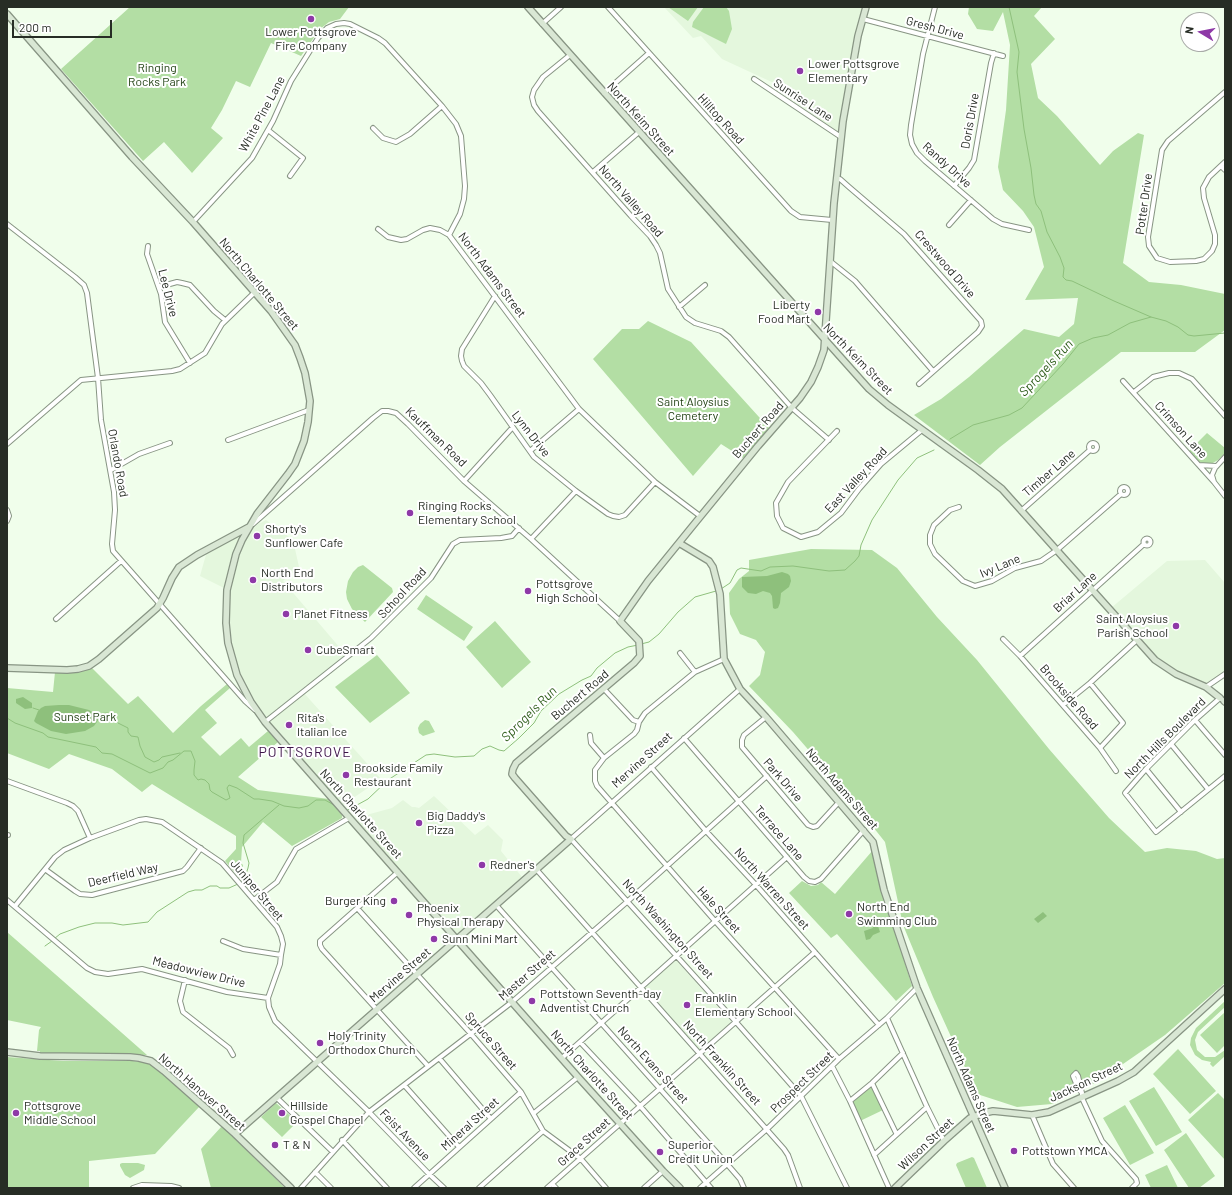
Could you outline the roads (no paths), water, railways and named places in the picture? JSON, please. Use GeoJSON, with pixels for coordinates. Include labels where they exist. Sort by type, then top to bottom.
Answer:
{"type":"FeatureCollection","features":[{"type":"Feature","properties":{"kind":"street","name":"North Keim Street"},"geometry":{"type":"LineString","coordinates":[[528,7],[824,340],[875,395],[994,483],[1022,511],[1137,640],[1164,667],[1206,687],[1223,700]]}},
{"type":"Feature","properties":{"kind":"street"},"geometry":{"type":"LineString","coordinates":[[542,24],[561,7]]}},
{"type":"Feature","properties":{"kind":"street","name":"Hilltop Road"},"geometry":{"type":"LineString","coordinates":[[608,7],[792,213],[800,217],[832,220]]}},
{"type":"Feature","properties":{"kind":"street","name":"Buchert Road"},"geometry":{"type":"LineString","coordinates":[[512,774],[512,769],[516,764],[634,663],[640,656],[639,645],[620,620],[648,581],[700,516],[804,394],[812,380],[822,356],[832,220],[841,137],[857,42],[866,7]]}},
{"type":"Feature","properties":{"kind":"street","name":"Randy Drive"},"geometry":{"type":"LineString","coordinates":[[935,7],[927,36],[911,125],[911,140],[917,153],[998,222],[1028,230]]}},
{"type":"Feature","properties":{"kind":"street","name":"North Charlotte Street"},"geometry":{"type":"LineString","coordinates":[[7,14],[133,159],[193,222],[270,311],[295,346],[305,373],[309,394],[306,434],[295,464],[283,482],[261,508],[249,527],[236,554],[227,590],[226,623],[228,643],[236,671],[245,692],[265,722],[347,816],[578,1077],[680,1188]]}},
{"type":"Feature","properties":{"kind":"street","name":"Gresh Drive"},"geometry":{"type":"LineString","coordinates":[[862,19],[1003,56]]}},
{"type":"Feature","properties":{"kind":"street","name":"North Adams Street"},"geometry":{"type":"LineString","coordinates":[[327,28],[336,24],[350,24],[385,43],[442,106],[456,124],[460,136],[465,186],[463,207],[449,235],[579,409],[655,482],[700,516]]}},
{"type":"Feature","properties":{"kind":"street","name":"White Pine Lane"},"geometry":{"type":"LineString","coordinates":[[193,222],[252,158],[268,130],[291,81],[318,38],[327,28]]}},
{"type":"Feature","properties":{"kind":"street"},"geometry":{"type":"LineString","coordinates":[[604,93],[649,53]]}},
{"type":"Feature","properties":{"kind":"street","name":"Doris Drive"},"geometry":{"type":"LineString","coordinates":[[954,186],[970,167],[974,158],[994,53]]}},
{"type":"Feature","properties":{"kind":"street","name":"North Valley Road"},"geometry":{"type":"LineString","coordinates":[[570,55],[538,83],[532,97],[538,111],[656,245],[660,253],[668,289],[686,317],[695,323],[721,331],[730,338],[792,408],[829,440]]}},
{"type":"Feature","properties":{"kind":"street","name":"Sunrise Lane"},"geometry":{"type":"LineString","coordinates":[[754,79],[841,137]]}},
{"type":"Feature","properties":{"kind":"street","name":"Potter Drive"},"geometry":{"type":"LineString","coordinates":[[1225,92],[1168,141],[1162,150],[1148,241],[1151,250],[1157,258],[1163,261],[1173,262],[1196,261],[1204,259],[1212,251],[1215,244],[1215,235],[1204,198],[1203,188],[1207,178],[1225,162]]}},
{"type":"Feature","properties":{"kind":"street"},"geometry":{"type":"LineString","coordinates":[[373,128],[384,138],[396,142],[410,134],[442,106]]}},
{"type":"Feature","properties":{"kind":"street"},"geometry":{"type":"LineString","coordinates":[[268,130],[303,158],[290,176]]}},
{"type":"Feature","properties":{"kind":"street"},"geometry":{"type":"LineString","coordinates":[[593,172],[638,132]]}},
{"type":"Feature","properties":{"kind":"street"},"geometry":{"type":"LineString","coordinates":[[1221,166],[1225,170]]}},
{"type":"Feature","properties":{"kind":"street","name":"Crestwood Drive"},"geometry":{"type":"LineString","coordinates":[[836,179],[840,179],[904,234],[981,321],[982,326],[978,332],[919,384]]}},
{"type":"Feature","properties":{"kind":"street"},"geometry":{"type":"LineString","coordinates":[[949,225],[971,200]]}},
{"type":"Feature","properties":{"kind":"street","name":"Orlando Road"},"geometry":{"type":"LineString","coordinates":[[7,224],[75,277],[86,288],[89,300],[98,378],[101,420],[115,502],[112,544],[114,551],[121,561],[245,701],[258,713]]}},
{"type":"Feature","properties":{"kind":"street"},"geometry":{"type":"LineString","coordinates":[[378,230],[388,237],[401,240],[407,239],[423,230],[430,228],[440,230],[449,235]]}},
{"type":"Feature","properties":{"kind":"street","name":"Lee Drive"},"geometry":{"type":"LineString","coordinates":[[148,246],[147,254],[159,287],[165,322],[190,363]]}},
{"type":"Feature","properties":{"kind":"street"},"geometry":{"type":"LineString","coordinates":[[830,261],[855,281],[933,371]]}},
{"type":"Feature","properties":{"kind":"street"},"geometry":{"type":"LineString","coordinates":[[159,287],[177,282],[190,286],[214,311],[225,320]]}},
{"type":"Feature","properties":{"kind":"street"},"geometry":{"type":"LineString","coordinates":[[679,307],[705,285]]}},
{"type":"Feature","properties":{"kind":"street"},"geometry":{"type":"LineString","coordinates":[[7,444],[81,380],[175,371],[190,363],[205,353],[225,320],[254,293]]}},
{"type":"Feature","properties":{"kind":"street","name":"Lynn Drive"},"geometry":{"type":"LineString","coordinates":[[495,296],[462,349],[461,356],[464,366],[481,383],[512,428],[542,465],[576,492],[608,514],[619,517],[625,515],[655,482]]}},
{"type":"Feature","properties":{"kind":"street"},"geometry":{"type":"LineString","coordinates":[[1134,392],[1153,377],[1169,373],[1179,373],[1192,379],[1225,416]]}},
{"type":"Feature","properties":{"kind":"street","name":"Crimson Lane"},"geometry":{"type":"LineString","coordinates":[[1123,381],[1225,496]]}},
{"type":"Feature","properties":{"kind":"street"},"geometry":{"type":"LineString","coordinates":[[530,451],[579,409]]}},
{"type":"Feature","properties":{"kind":"street"},"geometry":{"type":"LineString","coordinates":[[228,440],[309,410]]}},
{"type":"Feature","properties":{"kind":"street","name":"Kauffman Road"},"geometry":{"type":"LineString","coordinates":[[160,605],[175,571],[185,562],[249,527],[382,411],[388,411],[396,413],[464,481],[519,528],[620,620]]}},
{"type":"Feature","properties":{"kind":"street"},"geometry":{"type":"LineString","coordinates":[[464,481],[512,428]]}},
{"type":"Feature","properties":{"kind":"street","name":"East Valley Road"},"geometry":{"type":"LineString","coordinates":[[829,440],[788,482],[776,503],[777,516],[783,528],[801,537],[818,532],[841,513],[881,464],[922,430]]}},
{"type":"Feature","properties":{"kind":"street"},"geometry":{"type":"LineString","coordinates":[[829,440],[837,431]]}},
{"type":"Feature","properties":{"kind":"street"},"geometry":{"type":"LineString","coordinates":[[110,470],[139,454],[170,443]]}},
{"type":"Feature","properties":{"kind":"street","name":"Timber Lane"},"geometry":{"type":"LineString","coordinates":[[1022,511],[1090,450]]}},
{"type":"Feature","properties":{"kind":"street"},"geometry":{"type":"LineString","coordinates":[[1214,482],[1212,475],[1216,466],[1225,457]]}},
{"type":"Feature","properties":{"kind":"street"},"geometry":{"type":"LineString","coordinates":[[1198,465],[1216,466]]}},
{"type":"Feature","properties":{"kind":"street"},"geometry":{"type":"LineString","coordinates":[[531,539],[576,492]]}},
{"type":"Feature","properties":{"kind":"street","name":"Ivy Lane"},"geometry":{"type":"LineString","coordinates":[[959,507],[950,510],[934,525],[930,539],[935,554],[966,583],[975,586],[992,581],[1014,568],[1041,561],[1057,550],[1121,494]]}},
{"type":"Feature","properties":{"kind":"street"},"geometry":{"type":"LineString","coordinates":[[7,510],[9,516],[7,521]]}},
{"type":"Feature","properties":{"kind":"street","name":"School Road"},"geometry":{"type":"LineString","coordinates":[[265,722],[371,638],[431,578],[453,544],[460,540],[512,536],[519,528]]}},
{"type":"Feature","properties":{"kind":"street","name":"North Adams Street"},"geometry":{"type":"LineString","coordinates":[[679,543],[709,561],[713,567],[720,594],[724,659],[740,689],[864,830],[874,845],[884,890],[917,988],[1005,1188]]}},
{"type":"Feature","properties":{"kind":"street","name":"Briar Lane"},"geometry":{"type":"LineString","coordinates":[[1020,656],[1144,544]]}},
{"type":"Feature","properties":{"kind":"street"},"geometry":{"type":"LineString","coordinates":[[56,619],[121,561]]}},
{"type":"Feature","properties":{"kind":"street"},"geometry":{"type":"LineString","coordinates":[[7,668],[67,670],[89,666],[100,659],[160,605]]}},
{"type":"Feature","properties":{"kind":"street","name":"Brookside Road"},"geometry":{"type":"LineString","coordinates":[[1004,639],[1100,748],[1116,771]]}},
{"type":"Feature","properties":{"kind":"street"},"geometry":{"type":"LineString","coordinates":[[1063,705],[1090,683],[1137,640]]}},
{"type":"Feature","properties":{"kind":"street"},"geometry":{"type":"LineString","coordinates":[[680,653],[695,672]]}},
{"type":"Feature","properties":{"kind":"street"},"geometry":{"type":"LineString","coordinates":[[590,735],[591,743],[604,758],[634,734],[637,730],[638,722],[645,713],[695,672],[724,659]]}},
{"type":"Feature","properties":{"kind":"street"},"geometry":{"type":"LineString","coordinates":[[1206,687],[1225,674]]}},
{"type":"Feature","properties":{"kind":"street"},"geometry":{"type":"LineString","coordinates":[[1090,683],[1123,723],[1100,748]]}},
{"type":"Feature","properties":{"kind":"street"},"geometry":{"type":"LineString","coordinates":[[604,689],[633,720],[638,722]]}},
{"type":"Feature","properties":{"kind":"street","name":"Mervine Street"},"geometry":{"type":"LineString","coordinates":[[235,1134],[457,940],[740,689]]}},
{"type":"Feature","properties":{"kind":"street","name":"North Hills Boulevard"},"geometry":{"type":"LineString","coordinates":[[1181,812],[1156,832],[1124,793],[1195,720],[1223,700]]}},
{"type":"Feature","properties":{"kind":"street","name":"Park Drive"},"geometry":{"type":"LineString","coordinates":[[766,717],[744,735],[742,742],[744,750],[810,826],[815,827],[819,824],[839,802]]}},
{"type":"Feature","properties":{"kind":"street"},"geometry":{"type":"LineString","coordinates":[[1195,720],[1225,755]]}},
{"type":"Feature","properties":{"kind":"street","name":"Terrace Lane"},"geometry":{"type":"LineString","coordinates":[[684,738],[806,880],[812,882],[818,881],[823,877],[864,830]]}},
{"type":"Feature","properties":{"kind":"street"},"geometry":{"type":"LineString","coordinates":[[1171,744],[1208,789]]}},
{"type":"Feature","properties":{"kind":"street","name":"Hale Street"},"geometry":{"type":"LineString","coordinates":[[604,758],[595,770],[594,781],[597,786],[715,921],[839,1059]]}},
{"type":"Feature","properties":{"kind":"street","name":"North Warren Street"},"geometry":{"type":"LineString","coordinates":[[651,767],[879,1025]]}},
{"type":"Feature","properties":{"kind":"street"},"geometry":{"type":"LineString","coordinates":[[1146,769],[1181,812],[1225,776]]}},
{"type":"Feature","properties":{"kind":"street","name":"North Washington Street"},"geometry":{"type":"LineString","coordinates":[[512,774],[566,836],[571,839],[628,902],[801,1096],[847,1188]]}},
{"type":"Feature","properties":{"kind":"street","name":"Master Street"},"geometry":{"type":"LineString","coordinates":[[301,1188],[342,1140],[369,1112],[405,1086],[428,1066],[512,1002],[628,902],[767,776]]}},
{"type":"Feature","properties":{"kind":"street"},"geometry":{"type":"LineString","coordinates":[[7,781],[73,806],[78,812],[90,838]]}},
{"type":"Feature","properties":{"kind":"street"},"geometry":{"type":"LineString","coordinates":[[254,900],[277,882],[296,849],[347,816]]}},
{"type":"Feature","properties":{"kind":"street","name":"Juniper Street"},"geometry":{"type":"LineString","coordinates":[[15,906],[46,870],[55,857],[64,850],[132,822],[146,819],[162,822],[222,863],[277,927],[281,936],[282,955],[268,998]]}},
{"type":"Feature","properties":{"kind":"street","name":"Deerfield Way"},"geometry":{"type":"LineString","coordinates":[[46,870],[80,894],[92,895],[183,871],[201,848]]}},
{"type":"Feature","properties":{"kind":"street"},"geometry":{"type":"LineString","coordinates":[[562,1058],[787,857]]}},
{"type":"Feature","properties":{"kind":"street","name":"North Franklin Street"},"geometry":{"type":"LineString","coordinates":[[536,869],[767,1129],[788,1155],[800,1188]]}},
{"type":"Feature","properties":{"kind":"street"},"geometry":{"type":"LineString","coordinates":[[398,872],[320,941],[320,945],[428,1066]]}},
{"type":"Feature","properties":{"kind":"street","name":"Meadowview Drive"},"geometry":{"type":"LineString","coordinates":[[7,900],[87,968],[95,972],[108,974],[142,969],[227,992],[268,998]]}},
{"type":"Feature","properties":{"kind":"street","name":"North Evans Street"},"geometry":{"type":"LineString","coordinates":[[496,905],[661,1088],[740,1179],[744,1188]]}},
{"type":"Feature","properties":{"kind":"street","name":"Spruce Street"},"geometry":{"type":"LineString","coordinates":[[357,908],[471,1034],[521,1092],[543,1131],[581,1159],[606,1188]]}},
{"type":"Feature","properties":{"kind":"street"},"geometry":{"type":"LineString","coordinates":[[223,941],[243,948],[282,955]]}},
{"type":"Feature","properties":{"kind":"street","name":"Grace Street"},"geometry":{"type":"LineString","coordinates":[[547,1188],[815,952]]}},
{"type":"Feature","properties":{"kind":"street"},"geometry":{"type":"LineString","coordinates":[[185,980],[180,1002],[183,1012],[230,1048],[233,1055]]}},
{"type":"Feature","properties":{"kind":"street","name":"Prospect Street"},"geometry":{"type":"LineString","coordinates":[[700,1188],[767,1129],[839,1059],[887,1018],[917,988]]}},
{"type":"Feature","properties":{"kind":"street","name":"Jackson Street"},"geometry":{"type":"LineString","coordinates":[[974,1117],[984,1113],[997,1111],[1032,1115],[1049,1112],[1118,1081],[1134,1072],[1225,989]]}},
{"type":"Feature","properties":{"kind":"street"},"geometry":{"type":"LineString","coordinates":[[268,998],[269,1007],[276,1021],[318,1062]]}},
{"type":"Feature","properties":{"kind":"street"},"geometry":{"type":"LineString","coordinates":[[887,1018],[944,1141]]}},
{"type":"Feature","properties":{"kind":"street"},"geometry":{"type":"LineString","coordinates":[[580,1042],[640,1106],[711,1188]]}},
{"type":"Feature","properties":{"kind":"street","name":"North Hanover Street"},"geometry":{"type":"LineString","coordinates":[[7,1052],[40,1056],[130,1057],[157,1064],[235,1134],[291,1188]]}},
{"type":"Feature","properties":{"kind":"street"},"geometry":{"type":"LineString","coordinates":[[850,1101],[903,1053]]}},
{"type":"Feature","properties":{"kind":"street"},"geometry":{"type":"LineString","coordinates":[[439,1058],[491,1119]]}},
{"type":"Feature","properties":{"kind":"street","name":"Feist Avenue"},"geometry":{"type":"LineString","coordinates":[[318,1062],[444,1188]]}},
{"type":"Feature","properties":{"kind":"street"},"geometry":{"type":"LineString","coordinates":[[832,1066],[850,1101],[889,1188]]}},
{"type":"Feature","properties":{"kind":"street"},"geometry":{"type":"LineString","coordinates":[[534,1113],[578,1077]]}},
{"type":"Feature","properties":{"kind":"street"},"geometry":{"type":"LineString","coordinates":[[872,1082],[896,1133]]}},
{"type":"Feature","properties":{"kind":"street"},"geometry":{"type":"LineString","coordinates":[[405,1086],[459,1147]]}},
{"type":"Feature","properties":{"kind":"street","name":"Mineral Street"},"geometry":{"type":"LineString","coordinates":[[414,1188],[521,1092]]}},
{"type":"Feature","properties":{"kind":"street"},"geometry":{"type":"LineString","coordinates":[[1082,1096],[1102,1141],[1136,1179],[1137,1183],[1132,1188]]}},
{"type":"Feature","properties":{"kind":"street"},"geometry":{"type":"LineString","coordinates":[[277,1098],[333,1152]]}},
{"type":"Feature","properties":{"kind":"street"},"geometry":{"type":"LineString","coordinates":[[874,1155],[896,1133],[927,1107]]}},
{"type":"Feature","properties":{"kind":"street"},"geometry":{"type":"LineString","coordinates":[[1032,1115],[1053,1164],[1074,1188]]}},
{"type":"Feature","properties":{"kind":"street","name":"Wilson Street"},"geometry":{"type":"LineString","coordinates":[[895,1188],[968,1119],[974,1117]]}},
{"type":"Feature","properties":{"kind":"street"},"geometry":{"type":"LineString","coordinates":[[479,1188],[543,1131]]}},
{"type":"Feature","properties":{"kind":"street"},"geometry":{"type":"LineString","coordinates":[[342,1140],[386,1188]]}},
{"type":"Feature","properties":{"kind":"street"},"geometry":{"type":"LineString","coordinates":[[644,1188],[663,1171]]}},
{"type":"Feature","properties":{"kind":"street"},"geometry":{"type":"LineString","coordinates":[[315,1172],[331,1188]]}},
{"type":"Feature","properties":{"kind":"street"},"geometry":{"type":"LineString","coordinates":[[552,1184],[556,1188]]}},
{"type":"Feature","properties":{"kind":"street"},"geometry":{"type":"LineString","coordinates":[[133,1188],[142,1185],[171,1186],[178,1188]]}},
{"type":"Feature","properties":{"kind":"waterway"},"geometry":{"type":"LineString","coordinates":[[1009,7],[1019,52],[1017,72],[1034,195],[1036,204],[1041,211],[1047,232],[1064,268],[1063,277],[1066,280],[1072,281],[1151,317]]}},
{"type":"Feature","properties":{"kind":"waterway","name":"Sprogels Run"},"geometry":{"type":"LineString","coordinates":[[950,439],[973,425],[1009,415],[1022,408],[1063,364],[1079,344],[1093,338],[1108,335],[1130,323],[1151,317],[1166,321],[1178,327],[1188,335],[1194,336],[1225,333]]}},
{"type":"Feature","properties":{"kind":"waterway","name":"Sprogels Run"},"geometry":{"type":"LineString","coordinates":[[721,589],[730,583],[737,570],[741,568],[761,571],[770,567],[793,566],[829,571],[845,570],[859,556],[861,545],[872,520],[898,480],[917,458],[934,450]]}},
{"type":"Feature","properties":{"kind":"waterway","name":"Sprogels Run"},"geometry":{"type":"LineString","coordinates":[[641,644],[649,642],[659,634],[678,612],[695,597],[716,591]]}},
{"type":"Feature","properties":{"kind":"waterway","name":"Sprogels Run"},"geometry":{"type":"LineString","coordinates":[[346,811],[368,799],[388,780],[426,755],[434,754],[455,757],[474,756],[482,749],[490,746],[504,751],[534,723],[541,711],[559,694],[591,676],[597,668],[615,653],[628,647],[638,645]]}},
{"type":"Feature","properties":{"kind":"waterway"},"geometry":{"type":"LineString","coordinates":[[33,708],[39,710]]}},
{"type":"Feature","properties":{"kind":"waterway"},"geometry":{"type":"LineString","coordinates":[[96,714],[111,714],[118,723],[128,728],[128,732],[131,736],[138,737],[145,757],[154,762],[162,757],[180,753]]}},
{"type":"Feature","properties":{"kind":"waterway","name":"Sprogels Run"},"geometry":{"type":"LineString","coordinates":[[7,718],[15,723],[43,733],[48,737],[96,747],[102,753],[112,754],[150,773],[163,768],[168,762],[184,751],[191,751],[195,761],[194,775],[198,780],[205,780],[209,784],[212,792],[226,800],[230,798],[227,788],[229,785],[237,788],[254,799],[272,801],[284,806],[299,808],[308,806],[316,800],[325,800],[334,805],[341,812]]}},
{"type":"Feature","properties":{"kind":"waterway"},"geometry":{"type":"LineString","coordinates":[[241,882],[245,877],[249,863],[243,843],[244,835],[279,805]]}},
{"type":"Feature","properties":{"kind":"waterway"},"geometry":{"type":"LineString","coordinates":[[54,939],[60,934],[95,923],[112,923],[123,925],[148,922],[157,912],[188,892],[202,890],[210,886],[229,888],[238,884]]}},
{"type":"Feature","properties":{"kind":"waterway"},"geometry":{"type":"LineString","coordinates":[[45,946],[52,941]]}},
{"type":"Feature","properties":{"kind":"place","name":"Lower Pottsgrove Fire Company"},"geometry":{"type":"Point","coordinates":[311,19]}},
{"type":"Feature","properties":{"kind":"place","name":"Lower Pottsgrove Elementary"},"geometry":{"type":"Point","coordinates":[800,71]}},
{"type":"Feature","properties":{"kind":"place","name":"Liberty Food Mart"},"geometry":{"type":"Point","coordinates":[818,312]}},
{"type":"Feature","properties":{"kind":"place","name":"Ringing Rocks Elementary School"},"geometry":{"type":"Point","coordinates":[410,513]}},
{"type":"Feature","properties":{"kind":"place","name":"Shorty's Sunflower Cafe"},"geometry":{"type":"Point","coordinates":[257,536]}},
{"type":"Feature","properties":{"kind":"place","name":"North End Distributors"},"geometry":{"type":"Point","coordinates":[253,580]}},
{"type":"Feature","properties":{"kind":"place","name":"Pottsgrove High School"},"geometry":{"type":"Point","coordinates":[528,591]}},
{"type":"Feature","properties":{"kind":"place","name":"Planet Fitness"},"geometry":{"type":"Point","coordinates":[286,614]}},
{"type":"Feature","properties":{"kind":"place","name":"Saint Aloysius Parish School"},"geometry":{"type":"Point","coordinates":[1176,626]}},
{"type":"Feature","properties":{"kind":"place","name":"CubeSmart"},"geometry":{"type":"Point","coordinates":[308,650]}},
{"type":"Feature","properties":{"kind":"place","name":"Rita's Italian Ice"},"geometry":{"type":"Point","coordinates":[289,725]}},
{"type":"Feature","properties":{"kind":"place","name":"Brookside Family Restaurant"},"geometry":{"type":"Point","coordinates":[346,775]}},
{"type":"Feature","properties":{"kind":"place","name":"Big Daddy's Pizza"},"geometry":{"type":"Point","coordinates":[419,823]}},
{"type":"Feature","properties":{"kind":"place","name":"Redner's"},"geometry":{"type":"Point","coordinates":[482,865]}},
{"type":"Feature","properties":{"kind":"place","name":"Burger King"},"geometry":{"type":"Point","coordinates":[394,901]}},
{"type":"Feature","properties":{"kind":"place","name":"North End Swimming Club"},"geometry":{"type":"Point","coordinates":[849,914]}},
{"type":"Feature","properties":{"kind":"place","name":"Phoenix Physical Therapy"},"geometry":{"type":"Point","coordinates":[409,915]}},
{"type":"Feature","properties":{"kind":"place","name":"Sunn Mini Mart"},"geometry":{"type":"Point","coordinates":[434,939]}},
{"type":"Feature","properties":{"kind":"place","name":"Pottstown Seventh-day Adventist Church"},"geometry":{"type":"Point","coordinates":[532,1001]}},
{"type":"Feature","properties":{"kind":"place","name":"Franklin Elementary School"},"geometry":{"type":"Point","coordinates":[687,1005]}},
{"type":"Feature","properties":{"kind":"place","name":"Holy Trinity Orthodox Church"},"geometry":{"type":"Point","coordinates":[320,1043]}},
{"type":"Feature","properties":{"kind":"place","name":"Pottsgrove Middle School"},"geometry":{"type":"Point","coordinates":[16,1113]}},
{"type":"Feature","properties":{"kind":"place","name":"Hillside Gospel Chapel"},"geometry":{"type":"Point","coordinates":[282,1113]}},
{"type":"Feature","properties":{"kind":"place","name":"T & N"},"geometry":{"type":"Point","coordinates":[275,1145]}},
{"type":"Feature","properties":{"kind":"place","name":"Pottstown YMCA"},"geometry":{"type":"Point","coordinates":[1014,1151]}},
{"type":"Feature","properties":{"kind":"place","name":"Superior Credit Union"},"geometry":{"type":"Point","coordinates":[660,1152]}},
{"type":"Feature","properties":{"kind":"district","name":"POTTSGROVE"},"geometry":{"type":"Point","coordinates":[305,752]}},
{"type":"Feature","properties":{"kind":"park label","name":"Ringing Rocks Park"},"geometry":{"type":"Point","coordinates":[157,75]}},
{"type":"Feature","properties":{"kind":"park label","name":"Saint Aloysius Cemetery"},"geometry":{"type":"Point","coordinates":[693,409]}},
{"type":"Feature","properties":{"kind":"park label","name":"Sunset Park"},"geometry":{"type":"Point","coordinates":[85,717]}}]}
